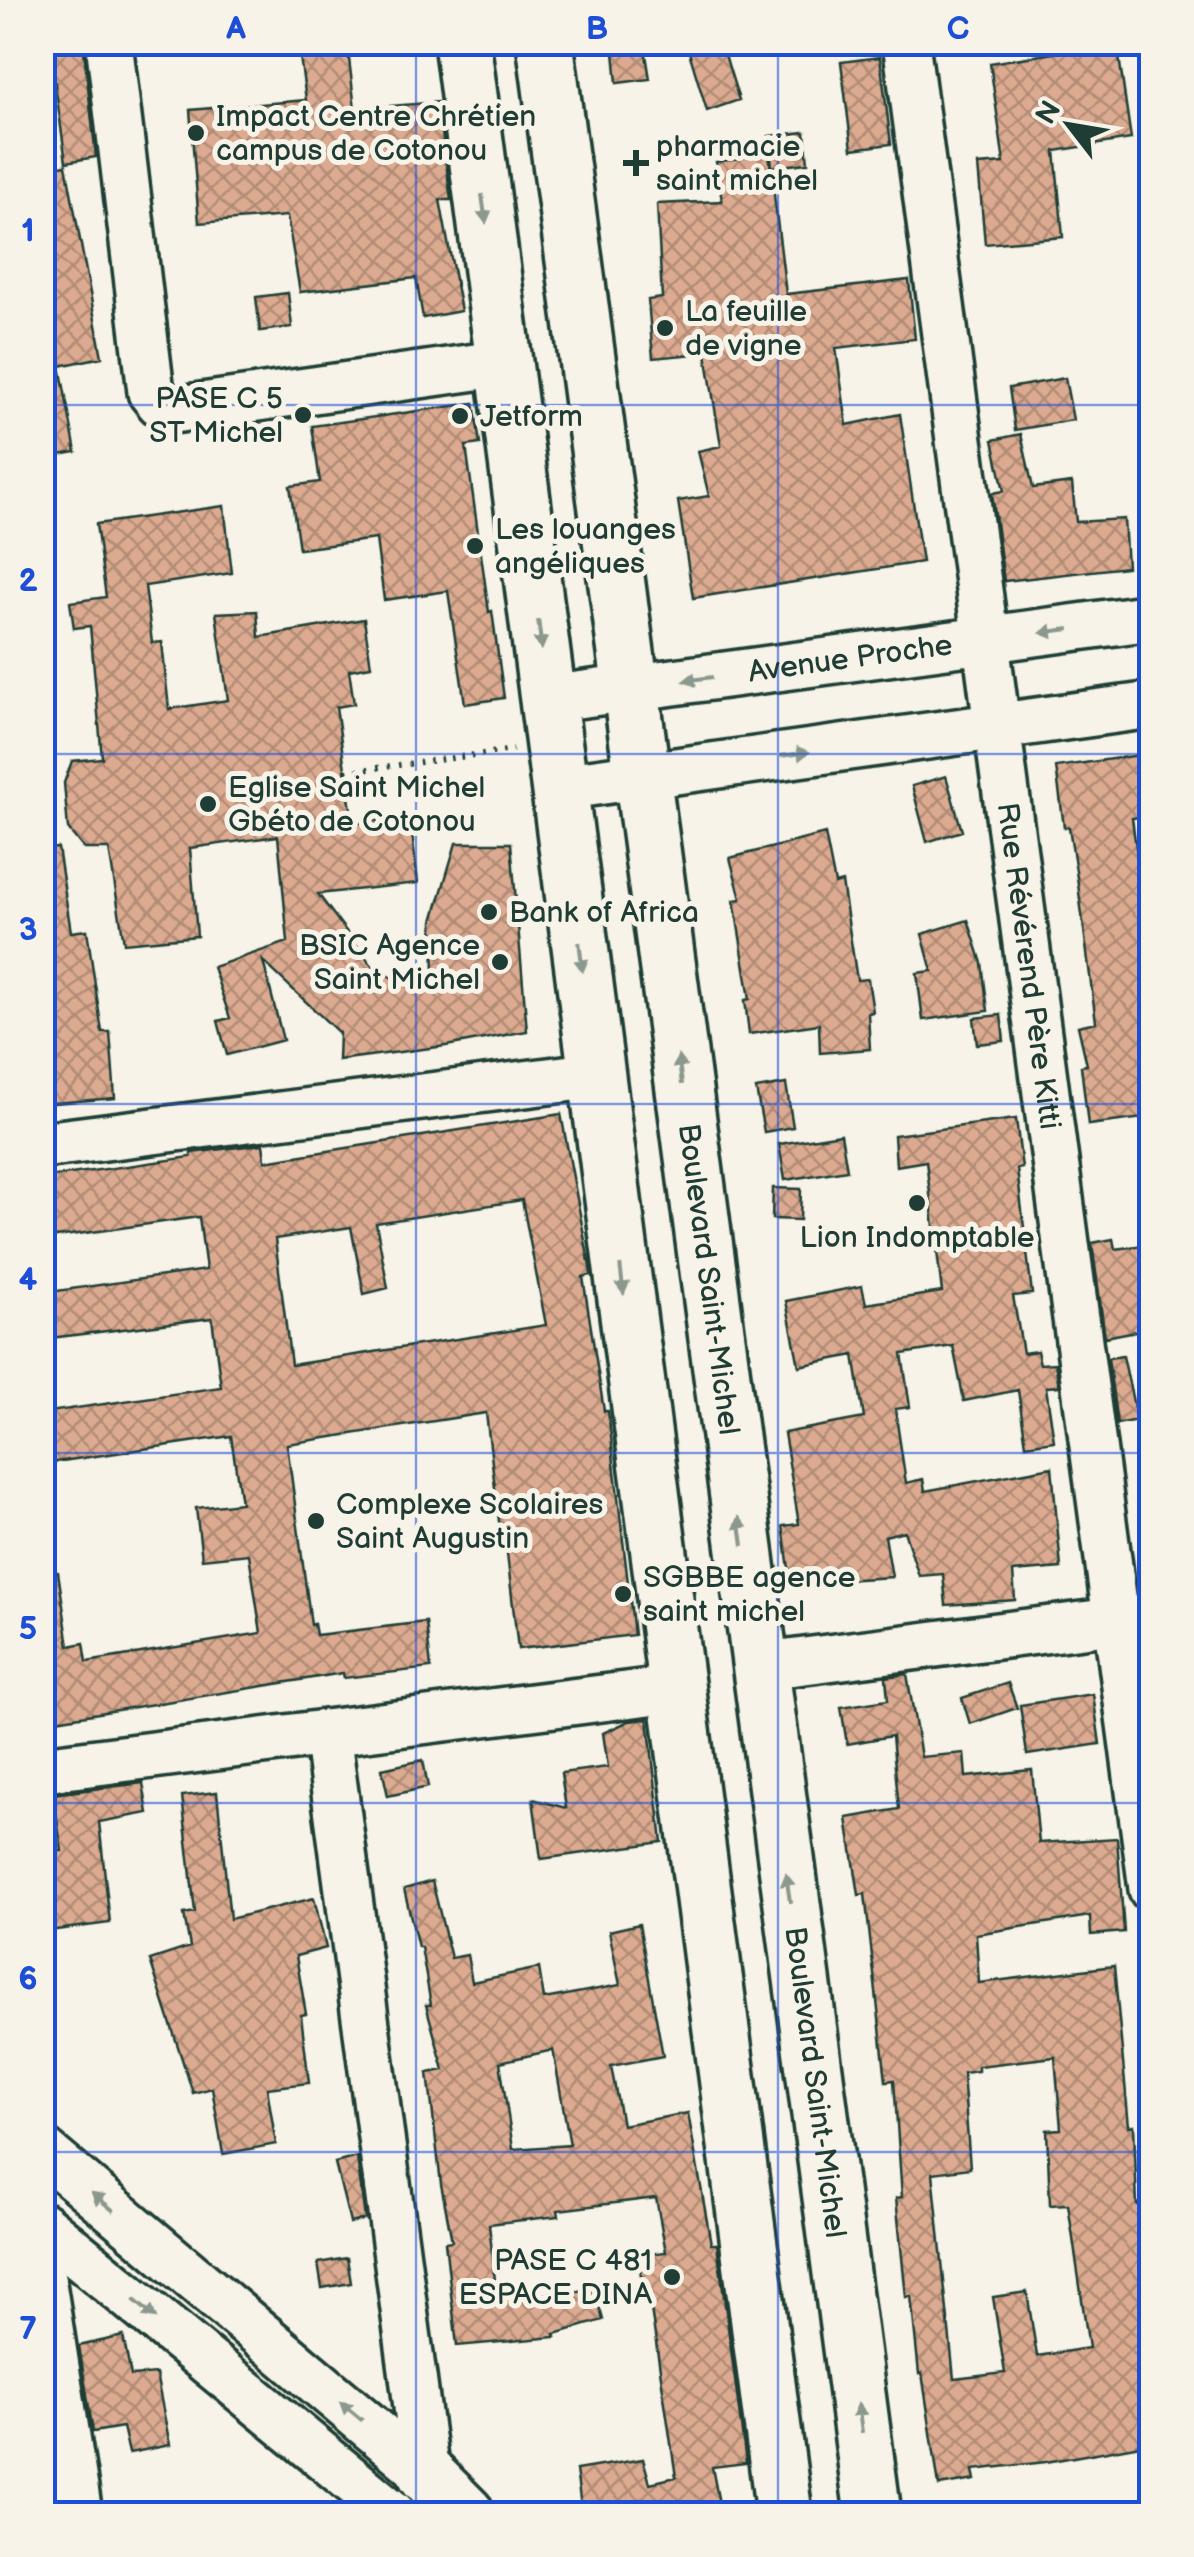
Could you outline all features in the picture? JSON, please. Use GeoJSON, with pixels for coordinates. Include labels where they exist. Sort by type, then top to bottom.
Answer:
{"type":"FeatureCollection","features":[{"type":"Feature","properties":{"kind":"main road"},"geometry":{"type":"LineString","coordinates":[[462,42],[673,1689],[784,2514]]}},
{"type":"Feature","properties":{"kind":"main road","name":"Boulevard Saint-Michel"},"geometry":{"type":"LineString","coordinates":[[545,42],[873,2514]]}},
{"type":"Feature","properties":{"kind":"main road"},"geometry":{"type":"LineString","coordinates":[[415,2501],[466,2514]]}},
{"type":"Feature","properties":{"kind":"street"},"geometry":{"type":"LineString","coordinates":[[110,42],[151,392],[160,403],[173,410],[504,363]]}},
{"type":"Feature","properties":{"kind":"street","name":"Rue Révérend Père Kitti"},"geometry":{"type":"LineString","coordinates":[[906,42],[997,726],[1134,1618],[1152,1889]]}},
{"type":"Feature","properties":{"kind":"street","name":"Avenue Proche"},"geometry":{"type":"LineString","coordinates":[[554,744],[630,689],[1152,618]]}},
{"type":"Feature","properties":{"kind":"street"},"geometry":{"type":"LineString","coordinates":[[554,744],[641,776],[1152,705]]}},
{"type":"Feature","properties":{"kind":"street"},"geometry":{"type":"LineString","coordinates":[[42,1145],[596,1075]]}},
{"type":"Feature","properties":{"kind":"street"},"geometry":{"type":"LineString","coordinates":[[758,1667],[1134,1618]]}},
{"type":"Feature","properties":{"kind":"street"},"geometry":{"type":"LineString","coordinates":[[42,1769],[673,1689]]}},
{"type":"Feature","properties":{"kind":"street"},"geometry":{"type":"LineString","coordinates":[[327,1733],[415,2501]]}},
{"type":"Feature","properties":{"kind":"street"},"geometry":{"type":"LineString","coordinates":[[42,2150],[415,2501]]}},
{"type":"Feature","properties":{"kind":"street"},"geometry":{"type":"LineString","coordinates":[[42,2224],[415,2501]]}},
{"type":"Feature","properties":{"kind":"street"},"geometry":{"type":"LineString","coordinates":[[42,2276],[79,2514]]}},
{"type":"Feature","properties":{"kind":"path"},"geometry":{"type":"LineString","coordinates":[[346,772],[554,744]]}},
{"type":"Feature","properties":{"kind":"building"},"geometry":{"type":"Polygon","coordinates":[[[49,42],[83,42],[96,157],[66,162],[49,42]]]}},
{"type":"Feature","properties":{"kind":"building"},"geometry":{"type":"Polygon","coordinates":[[[298,42],[347,42],[355,109],[438,102],[451,200],[440,200],[461,311],[423,318],[416,278],[300,292],[287,216],[199,223],[190,110],[306,100],[298,42]]]}},
{"type":"Feature","properties":{"kind":"building"},"geometry":{"type":"Polygon","coordinates":[[[613,42],[644,42],[650,79],[617,83],[613,42]]]}},
{"type":"Feature","properties":{"kind":"building"},"geometry":{"type":"Polygon","coordinates":[[[686,42],[721,42],[739,100],[707,111],[686,42]]]}},
{"type":"Feature","properties":{"kind":"building"},"geometry":{"type":"Polygon","coordinates":[[[1117,43],[1131,139],[1055,151],[1063,237],[985,244],[978,165],[1004,163],[990,63],[1117,43]]]}},
{"type":"Feature","properties":{"kind":"building"},"geometry":{"type":"Polygon","coordinates":[[[880,57],[891,144],[852,149],[841,62],[880,57]]]}},
{"type":"Feature","properties":{"kind":"building"},"geometry":{"type":"Polygon","coordinates":[[[805,132],[808,163],[772,167],[769,136],[805,132]]]}},
{"type":"Feature","properties":{"kind":"building"},"geometry":{"type":"Polygon","coordinates":[[[769,153],[786,294],[909,280],[915,339],[836,348],[847,425],[900,414],[922,562],[693,598],[678,501],[709,496],[698,451],[721,446],[706,353],[653,358],[648,300],[662,298],[657,204],[722,201],[716,162],[769,153]]]}},
{"type":"Feature","properties":{"kind":"building"},"geometry":{"type":"Polygon","coordinates":[[[66,165],[102,357],[60,366],[76,452],[42,458],[42,169],[66,165]]]}},
{"type":"Feature","properties":{"kind":"building"},"geometry":{"type":"Polygon","coordinates":[[[288,293],[292,327],[260,331],[256,297],[288,293]]]}},
{"type":"Feature","properties":{"kind":"building"},"geometry":{"type":"Polygon","coordinates":[[[1065,378],[1073,420],[1015,430],[1009,388],[1065,378]]]}},
{"type":"Feature","properties":{"kind":"building"},"geometry":{"type":"Polygon","coordinates":[[[474,403],[480,444],[466,446],[504,698],[465,704],[448,591],[384,600],[376,539],[299,549],[290,486],[320,482],[312,426],[474,403]]]}},
{"type":"Feature","properties":{"kind":"building"},"geometry":{"type":"Polygon","coordinates":[[[1021,434],[1033,488],[1072,483],[1076,522],[1124,519],[1127,567],[1004,581],[992,493],[1004,491],[993,440],[1021,434]]]}},
{"type":"Feature","properties":{"kind":"building"},"geometry":{"type":"Polygon","coordinates":[[[224,506],[232,573],[145,586],[152,643],[162,642],[169,709],[228,700],[216,613],[257,611],[259,637],[364,619],[371,666],[349,670],[354,704],[336,707],[353,824],[410,816],[418,883],[318,894],[373,967],[400,982],[434,981],[433,921],[456,843],[511,843],[527,1031],[338,1060],[339,1033],[263,961],[283,1040],[227,1055],[218,1021],[230,1018],[213,967],[288,942],[278,836],[190,848],[197,936],[124,943],[109,849],[84,849],[68,829],[64,783],[72,761],[102,758],[90,626],[74,628],[70,602],[106,597],[96,524],[224,506]]]}},
{"type":"Feature","properties":{"kind":"building"},"geometry":{"type":"Polygon","coordinates":[[[1140,755],[1148,816],[1132,818],[1142,892],[1152,890],[1152,923],[1141,925],[1152,993],[1152,1051],[1146,1052],[1152,1117],[1088,1125],[1081,1066],[1087,1065],[1078,1026],[1096,1022],[1078,884],[1069,827],[1064,827],[1056,767],[1140,755]]]}},
{"type":"Feature","properties":{"kind":"building"},"geometry":{"type":"Polygon","coordinates":[[[946,776],[962,831],[927,842],[912,786],[946,776]]]}},
{"type":"Feature","properties":{"kind":"building"},"geometry":{"type":"Polygon","coordinates":[[[825,834],[835,884],[842,882],[857,980],[868,979],[873,1012],[868,1013],[870,1049],[820,1053],[819,1024],[749,1034],[745,1000],[750,999],[734,900],[741,899],[730,858],[825,834]]]}},
{"type":"Feature","properties":{"kind":"building"},"geometry":{"type":"Polygon","coordinates":[[[58,848],[71,932],[87,930],[102,1032],[110,1032],[115,1098],[42,1104],[42,849],[58,848]]]}},
{"type":"Feature","properties":{"kind":"building"},"geometry":{"type":"Polygon","coordinates":[[[968,920],[982,963],[988,1011],[923,1020],[917,973],[932,971],[922,934],[968,920]]]}},
{"type":"Feature","properties":{"kind":"building"},"geometry":{"type":"Polygon","coordinates":[[[1001,1015],[1004,1041],[977,1044],[974,1018],[1001,1015]]]}},
{"type":"Feature","properties":{"kind":"building"},"geometry":{"type":"Polygon","coordinates":[[[786,1084],[793,1127],[764,1132],[756,1089],[786,1084]]]}},
{"type":"Feature","properties":{"kind":"building"},"geometry":{"type":"Polygon","coordinates":[[[561,1114],[590,1267],[591,1275],[583,1277],[604,1411],[608,1411],[634,1635],[518,1649],[486,1413],[287,1444],[311,1625],[314,1624],[316,1635],[426,1622],[431,1668],[344,1678],[343,1673],[56,1720],[42,1636],[42,1573],[58,1572],[69,1646],[84,1643],[87,1662],[261,1633],[249,1554],[202,1559],[196,1508],[241,1503],[231,1436],[42,1464],[42,1413],[221,1387],[212,1318],[42,1339],[42,1293],[206,1270],[199,1217],[42,1239],[42,1178],[263,1144],[265,1161],[561,1114]],[[522,1200],[376,1223],[388,1288],[364,1294],[351,1227],[275,1239],[291,1365],[546,1325],[522,1200]]]}},
{"type":"Feature","properties":{"kind":"building"},"geometry":{"type":"Polygon","coordinates":[[[1016,1119],[1022,1168],[1017,1169],[1032,1294],[1013,1296],[1023,1353],[1037,1351],[1040,1364],[1055,1363],[1059,1386],[1046,1387],[1054,1441],[1026,1445],[1018,1390],[964,1401],[953,1346],[902,1354],[910,1407],[895,1409],[906,1483],[923,1479],[925,1491],[1052,1467],[1061,1568],[1013,1572],[1015,1600],[946,1605],[943,1574],[919,1576],[904,1531],[885,1536],[892,1577],[791,1583],[783,1526],[799,1524],[784,1433],[864,1418],[854,1355],[799,1366],[786,1301],[862,1286],[866,1304],[942,1292],[926,1161],[896,1166],[894,1135],[1016,1119]]]}},
{"type":"Feature","properties":{"kind":"building"},"geometry":{"type":"Polygon","coordinates":[[[841,1134],[847,1170],[785,1180],[779,1144],[841,1134]]]}},
{"type":"Feature","properties":{"kind":"building"},"geometry":{"type":"Polygon","coordinates":[[[773,1188],[801,1189],[800,1220],[772,1219],[773,1188]]]}},
{"type":"Feature","properties":{"kind":"building"},"geometry":{"type":"Polygon","coordinates":[[[1113,1239],[1115,1249],[1152,1244],[1152,1328],[1105,1337],[1092,1243],[1113,1239]]]}},
{"type":"Feature","properties":{"kind":"building"},"geometry":{"type":"Polygon","coordinates":[[[1123,1356],[1137,1420],[1117,1424],[1108,1358],[1123,1356]]]}},
{"type":"Feature","properties":{"kind":"building"},"geometry":{"type":"Polygon","coordinates":[[[907,1674],[921,1757],[964,1753],[966,1777],[1032,1770],[1039,1843],[1117,1838],[1124,1932],[1091,1935],[1090,1916],[976,1934],[979,1983],[1114,1966],[1129,2126],[1134,2125],[1137,2205],[1152,2204],[1152,2443],[973,2470],[975,2480],[939,2486],[922,2373],[919,2374],[911,2296],[906,2297],[896,2198],[902,2197],[894,2080],[886,2081],[865,1894],[859,1895],[847,1818],[899,1809],[892,1736],[847,1744],[841,1707],[888,1700],[886,1677],[907,1674]],[[1055,2057],[978,2066],[978,2071],[963,2073],[970,2168],[933,2173],[954,2379],[1005,2373],[993,2297],[1027,2292],[1037,2356],[1089,2348],[1068,2204],[1050,2205],[1047,2130],[1061,2129],[1055,2057]]]}},
{"type":"Feature","properties":{"kind":"building"},"geometry":{"type":"Polygon","coordinates":[[[1008,1683],[1017,1708],[970,1724],[962,1698],[1008,1683]]]}},
{"type":"Feature","properties":{"kind":"building"},"geometry":{"type":"Polygon","coordinates":[[[1093,1694],[1100,1744],[1027,1755],[1020,1705],[1093,1694]]]}},
{"type":"Feature","properties":{"kind":"building"},"geometry":{"type":"Polygon","coordinates":[[[648,1719],[662,1842],[541,1859],[533,1799],[566,1808],[561,1773],[608,1767],[603,1733],[629,1721],[648,1719]]]}},
{"type":"Feature","properties":{"kind":"building"},"geometry":{"type":"Polygon","coordinates":[[[423,1760],[428,1787],[388,1796],[382,1769],[423,1760]]]}},
{"type":"Feature","properties":{"kind":"building"},"geometry":{"type":"Polygon","coordinates":[[[143,1783],[148,1813],[99,1822],[110,1923],[48,1931],[42,1853],[62,1851],[53,1794],[143,1783]]]}},
{"type":"Feature","properties":{"kind":"building"},"geometry":{"type":"Polygon","coordinates":[[[217,1792],[230,1919],[314,1898],[326,1948],[296,1956],[306,2014],[301,2015],[309,2083],[267,2088],[276,2144],[223,2154],[212,2088],[193,2093],[150,1960],[190,1947],[184,1914],[195,1912],[182,1796],[217,1792]]]}},
{"type":"Feature","properties":{"kind":"building"},"geometry":{"type":"Polygon","coordinates":[[[432,1881],[451,1958],[467,1955],[472,1982],[539,1968],[544,1999],[620,1985],[609,1931],[639,1924],[663,2056],[611,2066],[622,2125],[688,2113],[711,2244],[717,2244],[746,2463],[712,2467],[721,2514],[582,2514],[576,2470],[643,2459],[650,2483],[676,2477],[647,2282],[642,2282],[638,2255],[666,2252],[656,2198],[558,2210],[559,2216],[489,2224],[497,2299],[594,2287],[603,2320],[555,2334],[556,2337],[457,2346],[445,2242],[452,2241],[428,2073],[444,2070],[426,2005],[431,2005],[421,1947],[404,1889],[432,1881]],[[553,2050],[500,2062],[513,2149],[570,2145],[553,2050]]]}},
{"type":"Feature","properties":{"kind":"building"},"geometry":{"type":"Polygon","coordinates":[[[357,2157],[365,2219],[350,2223],[335,2163],[357,2157]]]}},
{"type":"Feature","properties":{"kind":"building"},"geometry":{"type":"Polygon","coordinates":[[[347,2258],[351,2283],[322,2288],[318,2263],[347,2258]]]}},
{"type":"Feature","properties":{"kind":"building"},"geometry":{"type":"Polygon","coordinates":[[[123,2336],[131,2376],[156,2374],[170,2445],[129,2453],[123,2427],[93,2432],[79,2346],[123,2336]]]}},
{"type":"Feature","properties":{"kind":"place","name":"Impact Centre Chrétien campus de Cotonou"},"geometry":{"type":"Point","coordinates":[196,133]}},
{"type":"Feature","properties":{"kind":"place","name":"pharmacie saint michel"},"geometry":{"type":"Point","coordinates":[636,163]}},
{"type":"Feature","properties":{"kind":"place","name":"La feuille de vigne"},"geometry":{"type":"Point","coordinates":[665,328]}},
{"type":"Feature","properties":{"kind":"place","name":"PASE C 5 ST Michel"},"geometry":{"type":"Point","coordinates":[303,415]}},
{"type":"Feature","properties":{"kind":"place","name":"Jetform"},"geometry":{"type":"Point","coordinates":[460,416]}},
{"type":"Feature","properties":{"kind":"place","name":"Les louanges angéliques"},"geometry":{"type":"Point","coordinates":[475,546]}},
{"type":"Feature","properties":{"kind":"place","name":"Eglise Saint Michel Gbéto de Cotonou"},"geometry":{"type":"Point","coordinates":[208,804]}},
{"type":"Feature","properties":{"kind":"place","name":"Bank of Africa"},"geometry":{"type":"Point","coordinates":[489,912]}},
{"type":"Feature","properties":{"kind":"place","name":"BSIC Agence Saint Michel"},"geometry":{"type":"Point","coordinates":[500,962]}},
{"type":"Feature","properties":{"kind":"place","name":"Lion Indomptable"},"geometry":{"type":"Point","coordinates":[917,1203]}},
{"type":"Feature","properties":{"kind":"place","name":"Complexe Scolaires Saint Augustin"},"geometry":{"type":"Point","coordinates":[316,1521]}},
{"type":"Feature","properties":{"kind":"place","name":"SGBBE agence saint michel"},"geometry":{"type":"Point","coordinates":[623,1594]}},
{"type":"Feature","properties":{"kind":"place","name":"PASE C 481 ESPACE DINA"},"geometry":{"type":"Point","coordinates":[672,2277]}}]}
